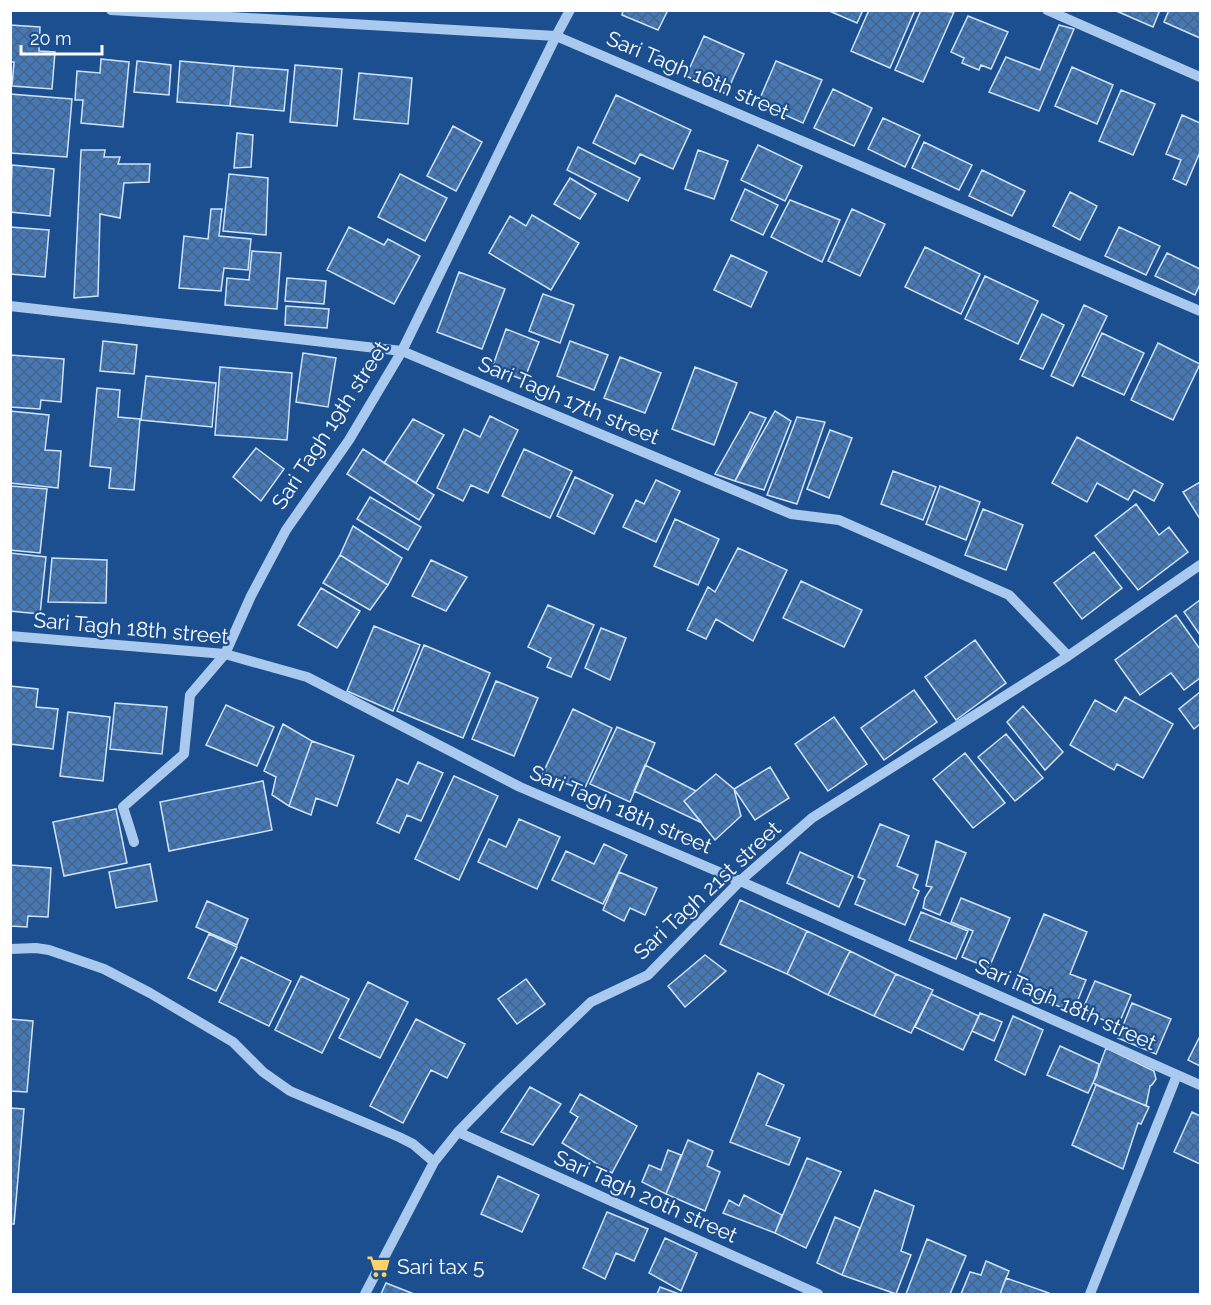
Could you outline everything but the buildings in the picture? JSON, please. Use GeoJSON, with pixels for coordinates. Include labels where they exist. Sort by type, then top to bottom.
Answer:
{"type":"FeatureCollection","features":[{"type":"Feature","properties":{"kind":"street","name":"Sari Tagh 16th street"},"geometry":{"type":"LineString","coordinates":[[111,10],[556,36],[1200,311]]}},
{"type":"Feature","properties":{"kind":"street","name":"Sari Tagh 19th street"},"geometry":{"type":"LineString","coordinates":[[134,842],[123,807],[184,754],[190,696],[225,654],[251,596],[286,530],[349,440],[402,351],[570,10]]}},
{"type":"Feature","properties":{"kind":"street"},"geometry":{"type":"LineString","coordinates":[[1047,10],[1200,77]]}},
{"type":"Feature","properties":{"kind":"street","name":"Sari Tagh 17th street"},"geometry":{"type":"LineString","coordinates":[[10,306],[402,351],[791,514],[839,520],[1009,595],[1068,656]]}},
{"type":"Feature","properties":{"kind":"street","name":"Sari Tagh 21st street"},"geometry":{"type":"LineString","coordinates":[[365,1294],[434,1162],[458,1132],[591,1002],[648,975],[740,881],[812,818],[1068,656],[1200,566]]}},
{"type":"Feature","properties":{"kind":"street","name":"Sari Tagh 18th street"},"geometry":{"type":"LineString","coordinates":[[10,636],[225,654],[307,676],[520,787],[740,881],[1200,1085]]}},
{"type":"Feature","properties":{"kind":"street"},"geometry":{"type":"LineString","coordinates":[[10,949],[49,950],[107,971],[150,993],[233,1042],[263,1072],[290,1091],[399,1137],[418,1148],[434,1162]]}},
{"type":"Feature","properties":{"kind":"street"},"geometry":{"type":"LineString","coordinates":[[1090,1294],[1177,1075]]}},
{"type":"Feature","properties":{"kind":"street","name":"Sari Tagh 20th street"},"geometry":{"type":"LineString","coordinates":[[458,1132],[818,1294]]}},
{"type":"Feature","properties":{"kind":"place","name":"Sari tax 5"},"geometry":{"type":"Point","coordinates":[379,1266]}}]}
